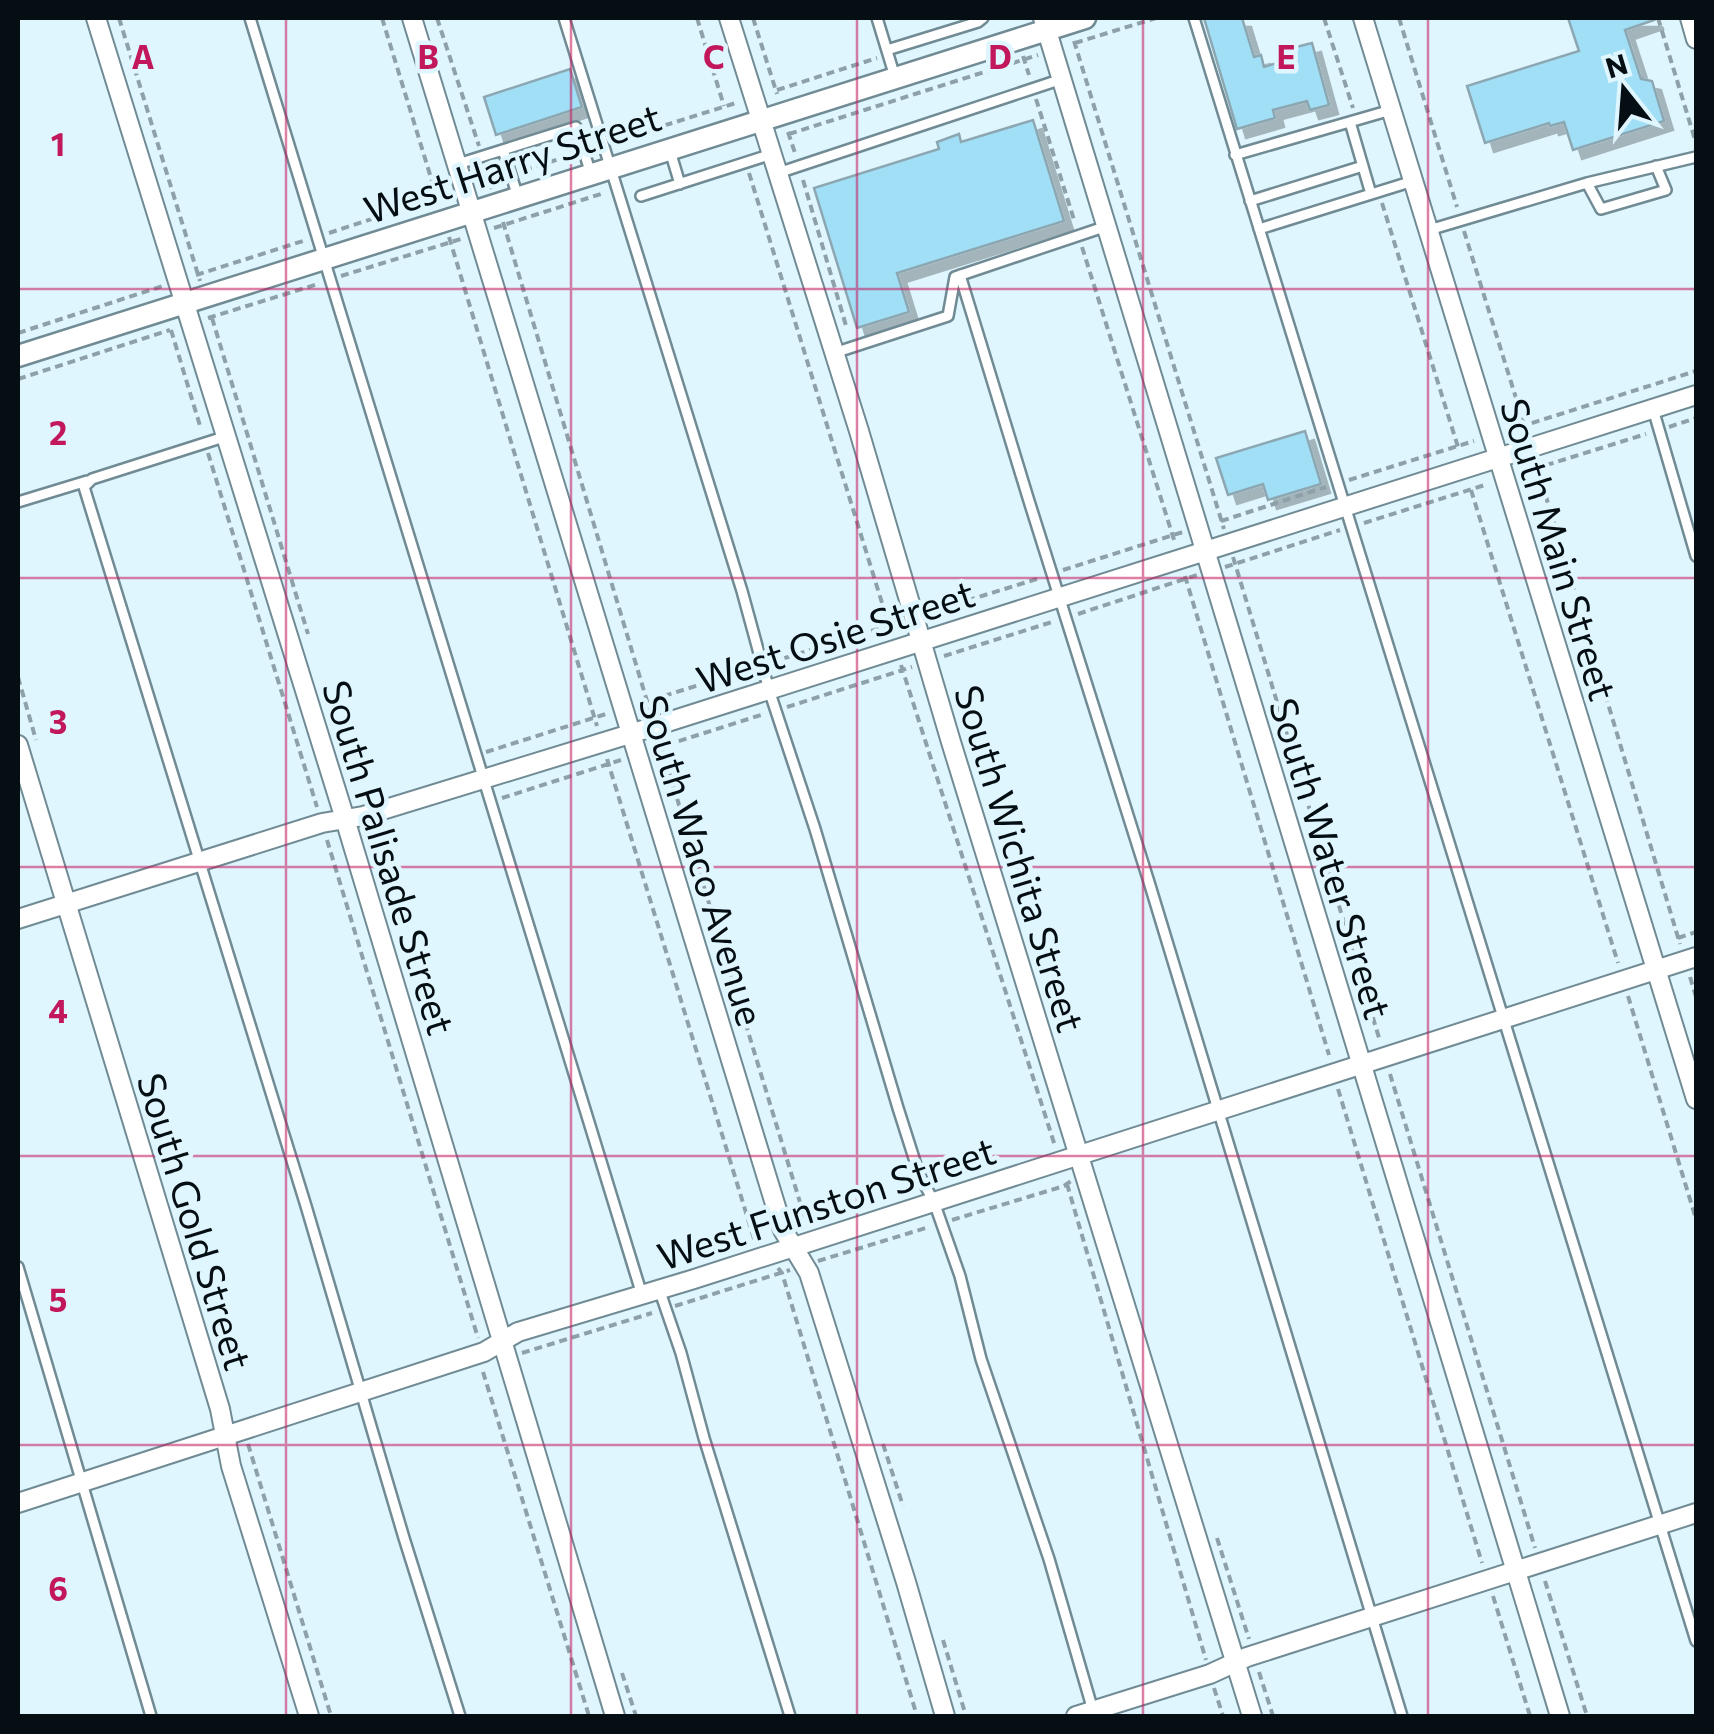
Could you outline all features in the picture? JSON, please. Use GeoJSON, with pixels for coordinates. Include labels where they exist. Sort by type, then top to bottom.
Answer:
{"type":"FeatureCollection","features":[{"type":"Feature","properties":{"kind":"street","name":"South Palisade Street"},"geometry":{"type":"LineString","coordinates":[[96,18],[198,310],[227,436],[616,1716]]}},
{"type":"Feature","properties":{"kind":"street","name":"South Waco Avenue"},"geometry":{"type":"LineString","coordinates":[[412,18],[783,1230],[808,1274],[945,1716]]}},
{"type":"Feature","properties":{"kind":"street","name":"South Wichita Street"},"geometry":{"type":"LineString","coordinates":[[729,18],[1252,1716]]}},
{"type":"Feature","properties":{"kind":"street","name":"West Harry Street"},"geometry":{"type":"LineString","coordinates":[[18,356],[198,310],[324,259],[600,170],[895,77],[1021,49],[1047,32],[1085,18]]}},
{"type":"Feature","properties":{"kind":"street","name":"South Main Street"},"geometry":{"type":"LineString","coordinates":[[1363,18],[1696,1099]]}},
{"type":"Feature","properties":{"kind":"street"},"geometry":{"type":"LineString","coordinates":[[1690,18],[1696,40]]}},
{"type":"Feature","properties":{"kind":"street","name":"South Water Street"},"geometry":{"type":"LineString","coordinates":[[1047,32],[1560,1716]]}},
{"type":"Feature","properties":{"kind":"street","name":"West Osie Street"},"geometry":{"type":"LineString","coordinates":[[18,919],[322,822],[487,788],[602,742],[1696,395]]}},
{"type":"Feature","properties":{"kind":"street","name":"South Gold Street"},"geometry":{"type":"LineString","coordinates":[[18,745],[309,1716]]}},
{"type":"Feature","properties":{"kind":"street","name":"West Funston Street"},"geometry":{"type":"LineString","coordinates":[[18,1503],[226,1441],[480,1353],[506,1349],[518,1332],[1060,1162],[1082,1164],[1219,1110],[1691,959]]}},
{"type":"Feature","properties":{"kind":"street"},"geometry":{"type":"LineString","coordinates":[[1088,1715],[1372,1617],[1696,1514]]}},
{"type":"Feature","properties":{"kind":"lane"},"geometry":{"type":"LineString","coordinates":[[250,18],[487,788],[650,1292],[665,1308],[790,1716]]}},
{"type":"Feature","properties":{"kind":"lane"},"geometry":{"type":"LineString","coordinates":[[564,18],[600,170]]}},
{"type":"Feature","properties":{"kind":"lane"},"geometry":{"type":"LineString","coordinates":[[877,18],[895,77]]}},
{"type":"Feature","properties":{"kind":"lane"},"geometry":{"type":"LineString","coordinates":[[887,50],[983,18]]}},
{"type":"Feature","properties":{"kind":"lane"},"geometry":{"type":"LineString","coordinates":[[1194,18],[1696,1641]]}},
{"type":"Feature","properties":{"kind":"lane"},"geometry":{"type":"LineString","coordinates":[[778,173],[1062,78]]}},
{"type":"Feature","properties":{"kind":"lane"},"geometry":{"type":"LineString","coordinates":[[1235,155],[1391,110]]}},
{"type":"Feature","properties":{"kind":"lane"},"geometry":{"type":"LineString","coordinates":[[1353,121],[1363,166],[1375,192]]}},
{"type":"Feature","properties":{"kind":"lane"},"geometry":{"type":"LineString","coordinates":[[458,164],[576,127],[600,170],[616,189],[919,1174],[934,1202],[960,1276],[981,1359],[1049,1558],[1088,1715]]}},
{"type":"Feature","properties":{"kind":"lane"},"geometry":{"type":"LineString","coordinates":[[641,196],[746,163],[770,147]]}},
{"type":"Feature","properties":{"kind":"lane"},"geometry":{"type":"LineString","coordinates":[[669,149],[680,184]]}},
{"type":"Feature","properties":{"kind":"lane"},"geometry":{"type":"LineString","coordinates":[[503,150],[507,200]]}},
{"type":"Feature","properties":{"kind":"lane"},"geometry":{"type":"LineString","coordinates":[[1428,230],[1587,183],[1696,158]]}},
{"type":"Feature","properties":{"kind":"lane"},"geometry":{"type":"LineString","coordinates":[[1250,202],[1363,166]]}},
{"type":"Feature","properties":{"kind":"lane"},"geometry":{"type":"LineString","coordinates":[[1587,183],[1601,210],[1666,190],[1656,166]]}},
{"type":"Feature","properties":{"kind":"lane"},"geometry":{"type":"LineString","coordinates":[[1259,229],[1413,181]]}},
{"type":"Feature","properties":{"kind":"lane"},"geometry":{"type":"LineString","coordinates":[[834,352],[948,316],[955,276],[1107,226]]}},
{"type":"Feature","properties":{"kind":"lane"},"geometry":{"type":"LineString","coordinates":[[960,274],[1402,1716]]}},
{"type":"Feature","properties":{"kind":"lane"},"geometry":{"type":"LineString","coordinates":[[1653,409],[1696,556]]}},
{"type":"Feature","properties":{"kind":"lane"},"geometry":{"type":"LineString","coordinates":[[18,502],[227,436]]}},
{"type":"Feature","properties":{"kind":"lane"},"geometry":{"type":"LineString","coordinates":[[92,479],[84,487],[460,1716]]}},
{"type":"Feature","properties":{"kind":"lane"},"geometry":{"type":"LineString","coordinates":[[18,1267],[151,1716]]}},
{"type":"Feature","properties":{"kind":"path"},"geometry":{"type":"LineString","coordinates":[[119,18],[198,310],[312,646]]}},
{"type":"Feature","properties":{"kind":"path"},"geometry":{"type":"LineString","coordinates":[[382,18],[755,1242],[782,1273],[917,1716]]}},
{"type":"Feature","properties":{"kind":"path"},"geometry":{"type":"LineString","coordinates":[[438,18],[482,156],[507,200],[504,225],[510,244]]}},
{"type":"Feature","properties":{"kind":"path"},"geometry":{"type":"LineString","coordinates":[[697,18],[724,106]]}},
{"type":"Feature","properties":{"kind":"path"},"geometry":{"type":"LineString","coordinates":[[753,18],[794,149]]}},
{"type":"Feature","properties":{"kind":"path"},"geometry":{"type":"LineString","coordinates":[[770,147],[789,134],[1021,49],[1047,32],[1156,18]]}},
{"type":"Feature","properties":{"kind":"path"},"geometry":{"type":"LineString","coordinates":[[1324,18],[1353,121]]}},
{"type":"Feature","properties":{"kind":"path"},"geometry":{"type":"LineString","coordinates":[[1399,18],[1678,938],[1691,959],[1696,997]]}},
{"type":"Feature","properties":{"kind":"path"},"geometry":{"type":"LineString","coordinates":[[1658,18],[1696,143]]}},
{"type":"Feature","properties":{"kind":"path"},"geometry":{"type":"LineString","coordinates":[[1021,49],[1186,579],[1530,1716]]}},
{"type":"Feature","properties":{"kind":"path"},"geometry":{"type":"LineString","coordinates":[[1078,53],[1587,1716]]}},
{"type":"Feature","properties":{"kind":"path"},"geometry":{"type":"LineString","coordinates":[[746,163],[1067,1184],[1223,1716]]}},
{"type":"Feature","properties":{"kind":"path"},"geometry":{"type":"LineString","coordinates":[[18,379],[170,330],[198,310],[330,280],[616,189]]}},
{"type":"Feature","properties":{"kind":"path"},"geometry":{"type":"LineString","coordinates":[[1375,192],[1458,446],[1696,1219]]}},
{"type":"Feature","properties":{"kind":"path"},"geometry":{"type":"LineString","coordinates":[[170,330],[322,822],[478,1340],[489,1392],[589,1716]]}},
{"type":"Feature","properties":{"kind":"path"},"geometry":{"type":"LineString","coordinates":[[486,752],[1696,371]]}},
{"type":"Feature","properties":{"kind":"path"},"geometry":{"type":"LineString","coordinates":[[487,788],[503,798],[1696,418]]}},
{"type":"Feature","properties":{"kind":"path"},"geometry":{"type":"LineString","coordinates":[[1678,938],[1696,932]]}},
{"type":"Feature","properties":{"kind":"path"},"geometry":{"type":"LineString","coordinates":[[506,1349],[665,1308],[1067,1184],[1082,1164]]}},
{"type":"Feature","properties":{"kind":"path"},"geometry":{"type":"LineString","coordinates":[[226,1441],[247,1440]]}},
{"type":"Feature","properties":{"kind":"building"},"geometry":{"type":"Polygon","coordinates":[[[1204,18],[1242,18],[1254,57],[1261,55],[1264,67],[1290,59],[1288,49],[1312,43],[1329,105],[1310,110],[1307,101],[1273,110],[1275,118],[1237,129],[1204,18]]]}},
{"type":"Feature","properties":{"kind":"building"},"geometry":{"type":"Polygon","coordinates":[[[1568,18],[1653,18],[1625,30],[1641,79],[1652,81],[1664,121],[1573,150],[1564,122],[1485,143],[1467,86],[1579,51],[1568,18]]]}},
{"type":"Feature","properties":{"kind":"building"},"geometry":{"type":"Polygon","coordinates":[[[570,69],[582,107],[496,135],[484,97],[570,69]]]}},
{"type":"Feature","properties":{"kind":"building"},"geometry":{"type":"Polygon","coordinates":[[[1033,120],[1064,221],[897,273],[909,312],[857,328],[814,188],[939,149],[937,142],[959,134],[961,142],[1033,120]]]}},
{"type":"Feature","properties":{"kind":"building"},"geometry":{"type":"Polygon","coordinates":[[[1305,431],[1321,484],[1268,500],[1263,484],[1228,495],[1216,458],[1305,431]]]}}]}
